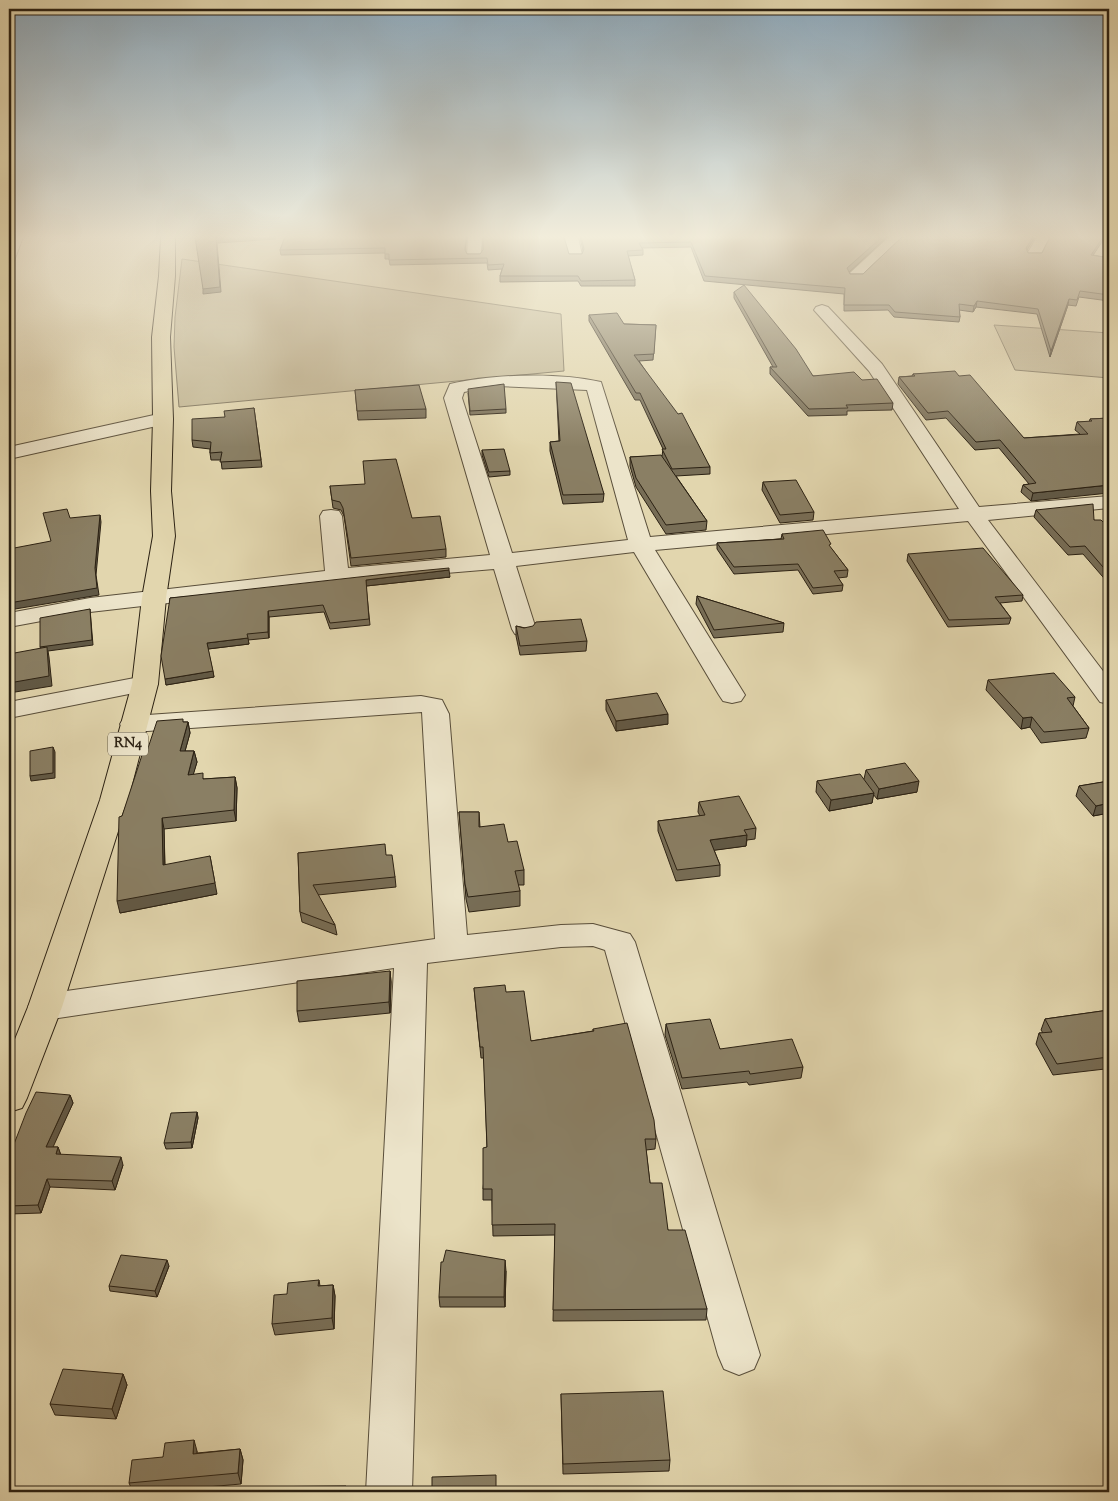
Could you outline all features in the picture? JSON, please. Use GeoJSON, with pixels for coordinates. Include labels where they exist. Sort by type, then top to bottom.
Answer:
{"type":"FeatureCollection","features":[{"type":"Feature","properties":{"kind":"highway","name":"RN4"},"geometry":{"type":"LineString","coordinates":[[9,1098],[45,1007],[114,800],[145,684],[154,598],[164,536],[161,491],[163,419],[161,337],[164,307]]}},
{"type":"Feature","properties":{"kind":"street"},"geometry":{"type":"LineString","coordinates":[[822,310],[876,368],[973,514],[1109,696]]}},
{"type":"Feature","properties":{"kind":"street"},"geometry":{"type":"LineString","coordinates":[[524,629],[452,398],[456,388],[496,381],[581,383],[595,386],[641,545],[732,695]]}},
{"type":"Feature","properties":{"kind":"street"},"geometry":{"type":"LineString","coordinates":[[9,453],[163,419]]}},
{"type":"Feature","properties":{"kind":"street"},"geometry":{"type":"LineString","coordinates":[[9,620],[90,605],[337,577],[641,545],[1109,502]]}},
{"type":"Feature","properties":{"kind":"street"},"geometry":{"type":"LineString","coordinates":[[330,516],[337,577]]}},
{"type":"Feature","properties":{"kind":"street"},"geometry":{"type":"LineString","coordinates":[[9,710],[145,684]]}},
{"type":"Feature","properties":{"kind":"street"},"geometry":{"type":"LineString","coordinates":[[133,724],[421,704],[433,706],[436,714],[452,948]]}},
{"type":"Feature","properties":{"kind":"street"},"geometry":{"type":"LineString","coordinates":[[45,1007],[452,948],[561,936],[593,935],[619,942],[739,1355]]}},
{"type":"Feature","properties":{"kind":"street"},"geometry":{"type":"LineString","coordinates":[[389,1492],[411,953]]}},
{"type":"Feature","properties":{"kind":"shaded area"},"geometry":{"type":"Polygon","coordinates":[[[176,307],[513,307],[561,314],[564,371],[179,407],[174,347],[176,307]]]}},
{"type":"Feature","properties":{"kind":"shaded area"},"geometry":{"type":"Polygon","coordinates":[[[994,325],[1109,333],[1109,378],[1015,370],[994,325]]]}},
{"type":"Feature","properties":{"kind":"building"},"geometry":{"type":"Polygon","coordinates":[[[743,307],[762,307],[796,349],[813,376],[854,372],[862,380],[877,379],[893,403],[846,405],[848,408],[809,409],[770,367],[777,367],[743,307]]]}},
{"type":"Feature","properties":{"kind":"building"},"geometry":{"type":"Polygon","coordinates":[[[891,307],[959,307],[960,317],[895,312],[891,307]]]}},
{"type":"Feature","properties":{"kind":"building"},"geometry":{"type":"Polygon","coordinates":[[[1023,307],[1066,307],[1051,351],[1038,309],[1023,307]]]}},
{"type":"Feature","properties":{"kind":"building"},"geometry":{"type":"Polygon","coordinates":[[[617,313],[624,324],[656,325],[654,354],[634,355],[678,414],[682,413],[710,467],[672,469],[662,449],[666,449],[640,393],[636,393],[589,315],[617,313]]]}},
{"type":"Feature","properties":{"kind":"building"},"geometry":{"type":"Polygon","coordinates":[[[955,371],[959,376],[970,375],[1024,438],[1088,434],[1077,422],[1109,418],[1109,485],[1033,493],[1023,485],[1036,483],[1000,440],[976,442],[948,411],[928,413],[899,377],[955,371]]]}},
{"type":"Feature","properties":{"kind":"building"},"geometry":{"type":"Polygon","coordinates":[[[556,382],[571,383],[604,494],[563,495],[550,442],[560,441],[556,382]]]}},
{"type":"Feature","properties":{"kind":"building"},"geometry":{"type":"Polygon","coordinates":[[[504,384],[506,409],[470,411],[468,389],[504,384]]]}},
{"type":"Feature","properties":{"kind":"building"},"geometry":{"type":"Polygon","coordinates":[[[419,385],[426,409],[357,411],[355,390],[419,385]]]}},
{"type":"Feature","properties":{"kind":"building"},"geometry":{"type":"Polygon","coordinates":[[[254,408],[261,460],[220,462],[222,452],[210,453],[211,442],[192,440],[192,419],[225,417],[224,411],[254,408]]]}},
{"type":"Feature","properties":{"kind":"building"},"geometry":{"type":"Polygon","coordinates":[[[504,449],[510,471],[489,472],[482,450],[504,449]]]}},
{"type":"Feature","properties":{"kind":"building"},"geometry":{"type":"Polygon","coordinates":[[[661,455],[707,521],[666,525],[636,478],[630,457],[661,455]]]}},
{"type":"Feature","properties":{"kind":"building"},"geometry":{"type":"Polygon","coordinates":[[[396,459],[412,518],[440,516],[446,549],[351,558],[343,508],[340,502],[332,500],[330,486],[365,484],[363,461],[396,459]]]}},
{"type":"Feature","properties":{"kind":"building"},"geometry":{"type":"Polygon","coordinates":[[[796,480],[814,512],[780,515],[763,482],[796,480]]]}},
{"type":"Feature","properties":{"kind":"building"},"geometry":{"type":"Polygon","coordinates":[[[1093,504],[1094,520],[1101,520],[1109,528],[1109,574],[1085,546],[1070,547],[1036,510],[1093,504]]]}},
{"type":"Feature","properties":{"kind":"building"},"geometry":{"type":"Polygon","coordinates":[[[67,509],[70,518],[100,515],[95,568],[97,588],[9,603],[9,549],[51,541],[43,513],[67,509]]]}},
{"type":"Feature","properties":{"kind":"building"},"geometry":{"type":"Polygon","coordinates":[[[823,530],[831,544],[829,545],[848,570],[834,571],[843,585],[813,588],[798,564],[734,567],[717,543],[784,539],[782,534],[823,530]]]}},
{"type":"Feature","properties":{"kind":"building"},"geometry":{"type":"Polygon","coordinates":[[[983,548],[1023,595],[995,597],[1011,618],[949,620],[908,554],[983,548]]]}},
{"type":"Feature","properties":{"kind":"building"},"geometry":{"type":"Polygon","coordinates":[[[449,568],[449,570],[366,580],[369,619],[330,623],[323,605],[268,611],[268,632],[247,634],[248,638],[207,643],[213,671],[165,679],[161,656],[170,598],[449,568]]]}},
{"type":"Feature","properties":{"kind":"building"},"geometry":{"type":"Polygon","coordinates":[[[697,596],[784,623],[714,630],[697,596]]]}},
{"type":"Feature","properties":{"kind":"building"},"geometry":{"type":"Polygon","coordinates":[[[90,609],[92,640],[40,647],[40,618],[90,609]]]}},
{"type":"Feature","properties":{"kind":"building"},"geometry":{"type":"Polygon","coordinates":[[[581,619],[587,641],[520,646],[516,626],[524,628],[533,626],[536,622],[581,619]]]}},
{"type":"Feature","properties":{"kind":"building"},"geometry":{"type":"Polygon","coordinates":[[[47,647],[49,676],[9,683],[9,654],[47,647]]]}},
{"type":"Feature","properties":{"kind":"building"},"geometry":{"type":"Polygon","coordinates":[[[1054,673],[1075,697],[1067,698],[1089,728],[1044,732],[1032,717],[1023,718],[988,680],[1054,673]]]}},
{"type":"Feature","properties":{"kind":"building"},"geometry":{"type":"Polygon","coordinates":[[[657,693],[668,714],[616,721],[606,700],[657,693]]]}},
{"type":"Feature","properties":{"kind":"building"},"geometry":{"type":"Polygon","coordinates":[[[183,719],[183,722],[188,722],[180,751],[194,751],[188,775],[203,773],[203,779],[235,777],[234,810],[162,818],[163,865],[210,856],[215,883],[117,901],[119,817],[122,816],[143,752],[147,751],[157,721],[183,719]]]}},
{"type":"Feature","properties":{"kind":"building"},"geometry":{"type":"Polygon","coordinates":[[[53,747],[53,773],[30,776],[30,751],[53,747]]]}},
{"type":"Feature","properties":{"kind":"building"},"geometry":{"type":"Polygon","coordinates":[[[905,763],[919,781],[879,789],[866,770],[905,763]]]}},
{"type":"Feature","properties":{"kind":"building"},"geometry":{"type":"Polygon","coordinates":[[[860,774],[874,793],[831,800],[817,781],[860,774]]]}},
{"type":"Feature","properties":{"kind":"building"},"geometry":{"type":"Polygon","coordinates":[[[1109,781],[1109,803],[1096,806],[1079,786],[1109,781]]]}},
{"type":"Feature","properties":{"kind":"building"},"geometry":{"type":"Polygon","coordinates":[[[739,796],[756,828],[744,830],[747,835],[710,840],[720,865],[677,870],[658,821],[705,815],[699,802],[739,796]]]}},
{"type":"Feature","properties":{"kind":"building"},"geometry":{"type":"Polygon","coordinates":[[[459,812],[479,812],[479,827],[504,824],[508,842],[517,841],[524,870],[515,871],[520,891],[468,897],[465,884],[459,812]]]}},
{"type":"Feature","properties":{"kind":"building"},"geometry":{"type":"Polygon","coordinates":[[[385,844],[386,855],[392,855],[395,877],[313,885],[335,925],[300,912],[298,853],[385,844]]]}},
{"type":"Feature","properties":{"kind":"building"},"geometry":{"type":"Polygon","coordinates":[[[390,971],[389,1002],[297,1011],[297,981],[390,971]]]}},
{"type":"Feature","properties":{"kind":"building"},"geometry":{"type":"Polygon","coordinates":[[[505,985],[506,992],[524,991],[531,1041],[594,1031],[593,1029],[627,1023],[654,1120],[656,1139],[645,1139],[650,1183],[662,1183],[668,1230],[685,1230],[707,1309],[553,1310],[555,1224],[492,1225],[492,1189],[483,1189],[483,1148],[487,1147],[483,1047],[480,1047],[474,988],[505,985]]]}},
{"type":"Feature","properties":{"kind":"building"},"geometry":{"type":"Polygon","coordinates":[[[1109,1010],[1109,1053],[1106,1053],[1108,1057],[1057,1064],[1039,1033],[1052,1032],[1045,1019],[1109,1010]]]}},
{"type":"Feature","properties":{"kind":"building"},"geometry":{"type":"Polygon","coordinates":[[[710,1019],[720,1049],[792,1039],[803,1067],[750,1074],[749,1071],[682,1078],[666,1024],[710,1019]]]}},
{"type":"Feature","properties":{"kind":"building"},"geometry":{"type":"Polygon","coordinates":[[[36,1092],[70,1095],[46,1147],[58,1147],[56,1154],[121,1157],[112,1181],[47,1179],[38,1205],[9,1206],[9,1157],[36,1092]]]}},
{"type":"Feature","properties":{"kind":"building"},"geometry":{"type":"Polygon","coordinates":[[[197,1112],[191,1142],[164,1143],[171,1113],[197,1112]]]}},
{"type":"Feature","properties":{"kind":"building"},"geometry":{"type":"Polygon","coordinates":[[[446,1250],[505,1260],[504,1297],[439,1297],[441,1262],[443,1262],[446,1250]]]}},
{"type":"Feature","properties":{"kind":"building"},"geometry":{"type":"Polygon","coordinates":[[[121,1255],[167,1260],[155,1291],[109,1286],[121,1255]]]}},
{"type":"Feature","properties":{"kind":"building"},"geometry":{"type":"Polygon","coordinates":[[[319,1280],[318,1286],[333,1285],[332,1318],[272,1324],[274,1295],[287,1294],[288,1283],[319,1280]]]}},
{"type":"Feature","properties":{"kind":"building"},"geometry":{"type":"Polygon","coordinates":[[[63,1369],[123,1374],[112,1409],[50,1404],[63,1369]]]}},
{"type":"Feature","properties":{"kind":"building"},"geometry":{"type":"Polygon","coordinates":[[[663,1391],[670,1460],[563,1464],[561,1394],[663,1391]]]}},
{"type":"Feature","properties":{"kind":"building"},"geometry":{"type":"Polygon","coordinates":[[[194,1440],[193,1454],[240,1449],[238,1473],[129,1483],[132,1460],[163,1457],[165,1443],[194,1440]]]}},
{"type":"Feature","properties":{"kind":"building"},"geometry":{"type":"Polygon","coordinates":[[[496,1475],[496,1492],[432,1492],[432,1477],[496,1475]]]}},
{"type":"Feature","properties":{"kind":"building"},"geometry":{"type":"Polygon","coordinates":[[[346,1486],[346,1492],[240,1492],[241,1487],[346,1486]]]}}]}
